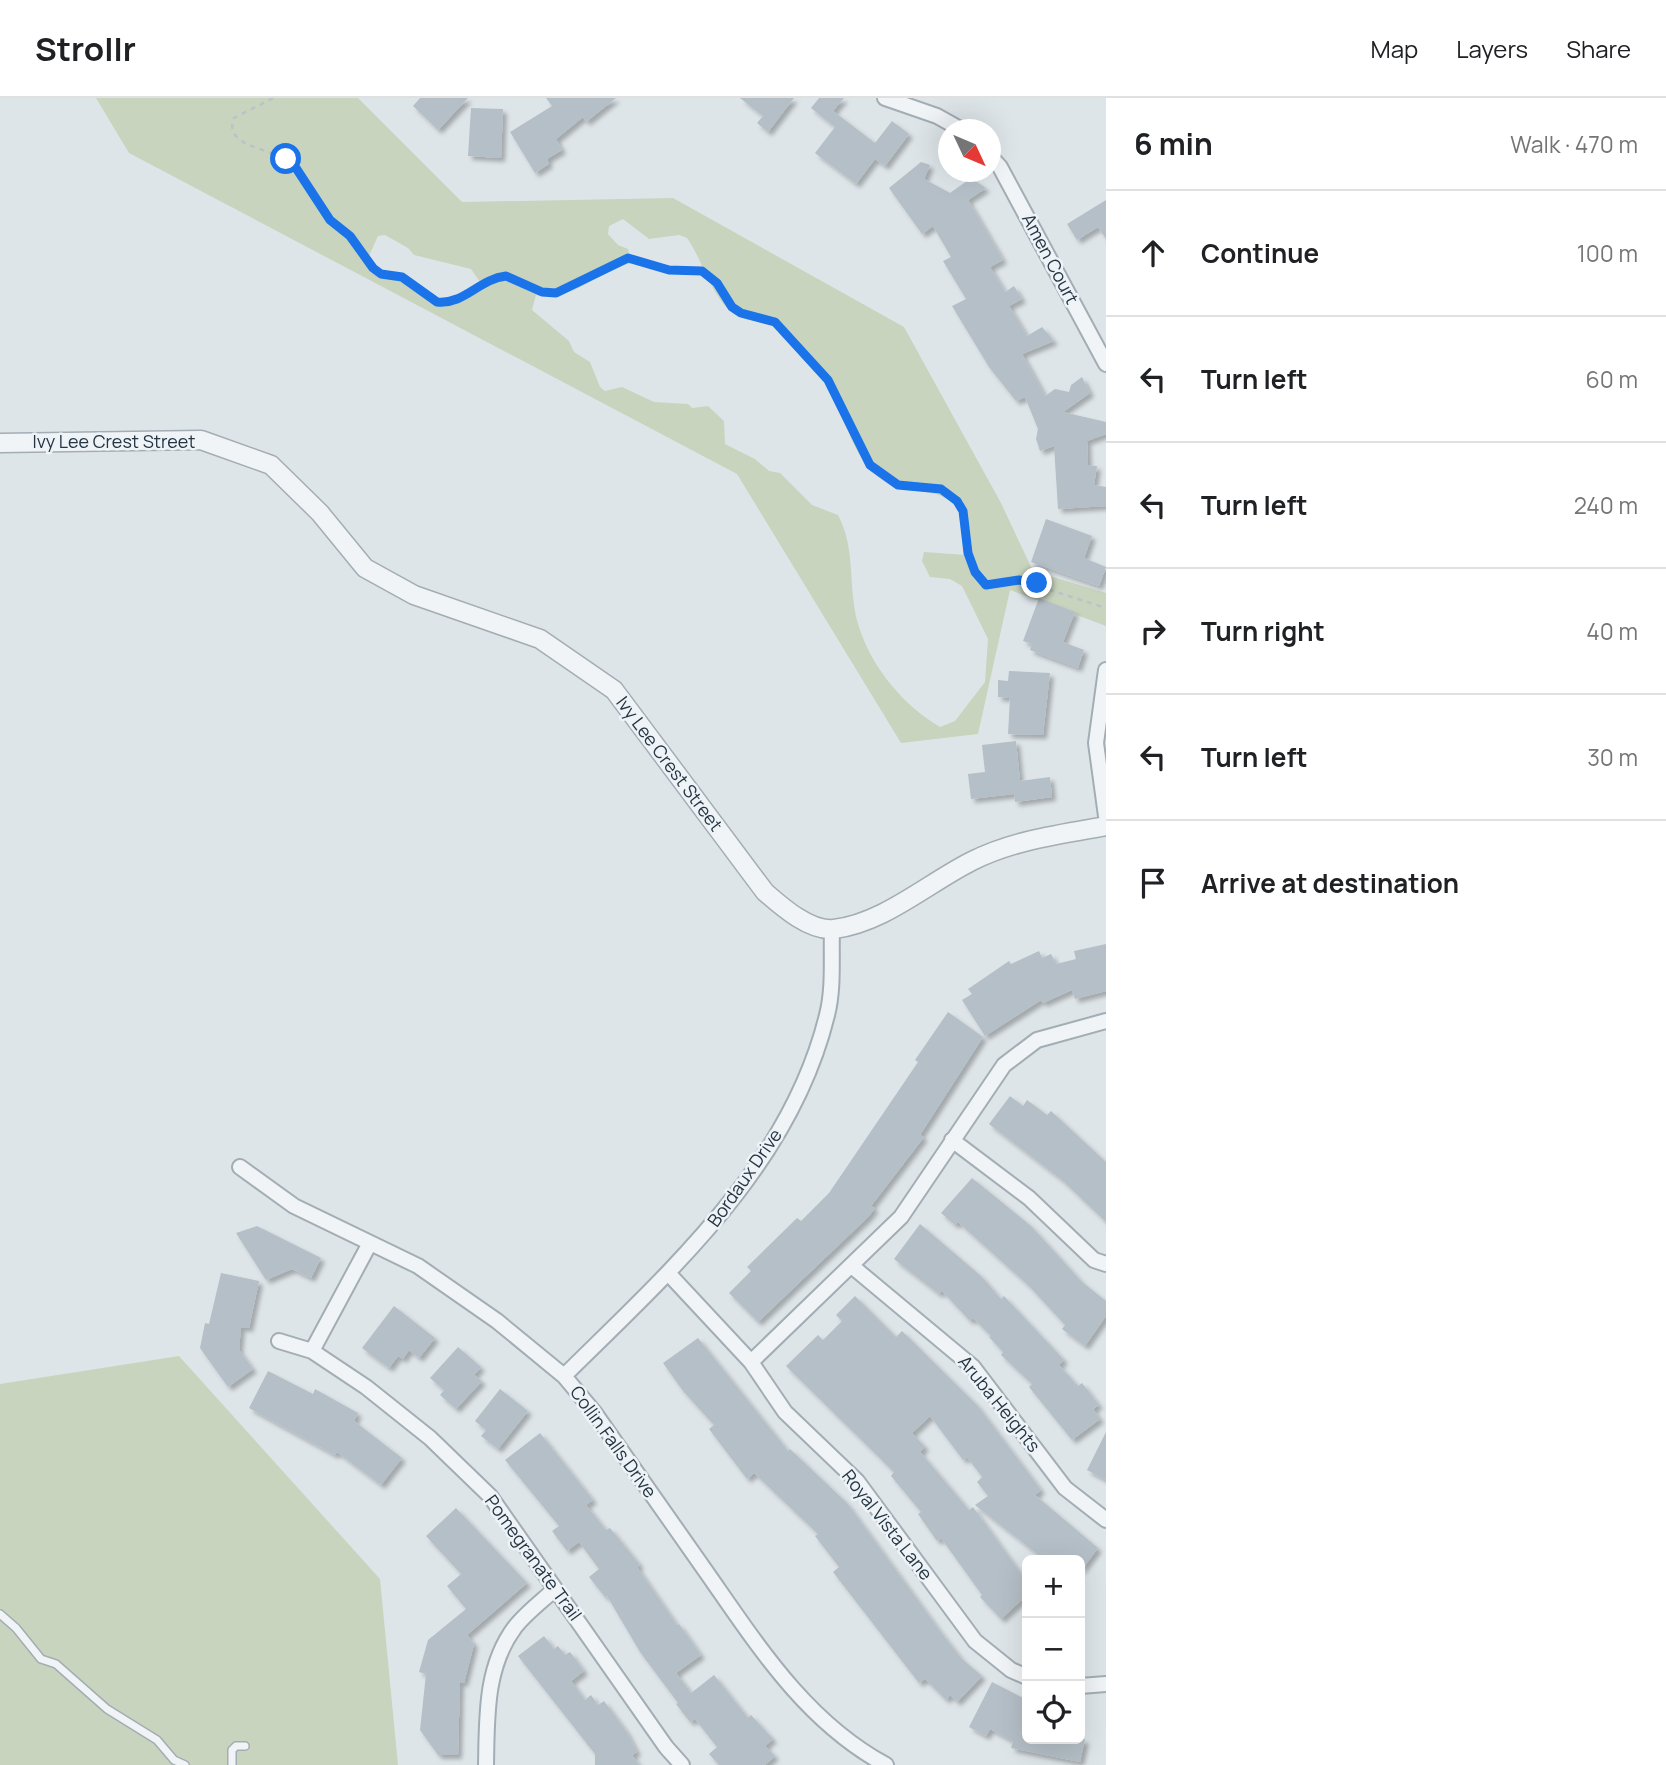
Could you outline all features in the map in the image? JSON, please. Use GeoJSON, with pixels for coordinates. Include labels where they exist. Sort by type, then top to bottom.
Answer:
{"type":"FeatureCollection","features":[{"type":"Feature","properties":{"kind":"street"},"geometry":{"type":"LineString","coordinates":[[886,98],[942,119]]}},
{"type":"Feature","properties":{"kind":"street","name":"Amen Court"},"geometry":{"type":"LineString","coordinates":[[1001,169],[1106,364]]}},
{"type":"Feature","properties":{"kind":"street","name":"Ivy Lee Crest Street"},"geometry":{"type":"LineString","coordinates":[[0,443],[201,440],[271,466],[320,513],[365,568],[414,595],[540,639],[614,691],[765,892],[792,916],[832,930]]}},
{"type":"Feature","properties":{"kind":"street"},"geometry":{"type":"LineString","coordinates":[[1106,670],[1096,743],[1106,816]]}},
{"type":"Feature","properties":{"kind":"street"},"geometry":{"type":"LineString","coordinates":[[832,930],[881,914],[974,860],[1034,839],[1106,826]]}},
{"type":"Feature","properties":{"kind":"street","name":"Bordaux Drive"},"geometry":{"type":"LineString","coordinates":[[564,1376],[706,1234],[768,1152],[805,1084],[828,1013],[832,930]]}},
{"type":"Feature","properties":{"kind":"street"},"geometry":{"type":"LineString","coordinates":[[751,1362],[853,1267],[901,1217],[1004,1065],[1037,1040],[1106,1021]]}},
{"type":"Feature","properties":{"kind":"street"},"geometry":{"type":"LineString","coordinates":[[952,1140],[1029,1198],[1094,1260],[1106,1264]]}},
{"type":"Feature","properties":{"kind":"street","name":"Collin Falls Drive"},"geometry":{"type":"LineString","coordinates":[[240,1167],[294,1206],[418,1266],[497,1321],[564,1376],[594,1412],[768,1661],[820,1719],[863,1752],[886,1765]]}},
{"type":"Feature","properties":{"kind":"street"},"geometry":{"type":"LineString","coordinates":[[312,1351],[370,1243]]}},
{"type":"Feature","properties":{"kind":"street","name":"Aruba Heights"},"geometry":{"type":"LineString","coordinates":[[853,1267],[973,1367],[1065,1489],[1106,1520]]}},
{"type":"Feature","properties":{"kind":"street","name":"Royal Vista Lane"},"geometry":{"type":"LineString","coordinates":[[667,1273],[751,1362],[785,1412],[857,1481],[975,1641],[1011,1670],[1022,1674]]}},
{"type":"Feature","properties":{"kind":"street","name":"Pomegranate Trail"},"geometry":{"type":"LineString","coordinates":[[279,1341],[312,1351],[366,1387],[430,1438],[490,1496],[666,1747],[682,1765]]}},
{"type":"Feature","properties":{"kind":"street"},"geometry":{"type":"LineString","coordinates":[[486,1765],[487,1714],[494,1664],[515,1627],[555,1588]]}},
{"type":"Feature","properties":{"kind":"street"},"geometry":{"type":"LineString","coordinates":[[1085,1686],[1106,1684]]}},
{"type":"Feature","properties":{"kind":"lane"},"geometry":{"type":"LineString","coordinates":[[0,1614],[16,1628],[41,1659],[56,1664],[107,1709],[157,1740],[174,1760],[185,1765]]}},
{"type":"Feature","properties":{"kind":"lane"},"geometry":{"type":"LineString","coordinates":[[232,1765],[232,1751],[236,1746],[245,1746]]}},
{"type":"Feature","properties":{"kind":"path"},"geometry":{"type":"LineString","coordinates":[[274,98],[234,118],[231,126],[233,135],[286,159],[296,168],[330,220],[350,236],[373,268],[381,274],[402,277],[437,302],[446,303],[460,299],[495,277],[506,276],[542,292],[556,293],[628,258],[669,270],[702,271],[717,283],[732,307],[741,313],[775,322],[828,380],[870,465],[898,485],[941,489],[957,501],[963,511],[968,553],[979,581],[994,585],[1019,580],[1106,608]]}},
{"type":"Feature","properties":{"kind":"green space"},"geometry":{"type":"Polygon","coordinates":[[[96,98],[358,98],[462,202],[673,198],[904,327],[1001,503],[1033,571],[1106,593],[1106,626],[1010,590],[978,734],[901,743],[737,474],[129,153],[96,98]],[[623,219],[609,226],[608,234],[618,245],[628,249],[631,263],[562,294],[536,295],[532,310],[569,341],[574,352],[590,362],[600,387],[605,391],[622,387],[654,402],[688,404],[692,408],[708,406],[724,421],[725,444],[755,459],[769,471],[780,473],[812,505],[838,515],[848,542],[855,613],[872,657],[891,684],[914,708],[940,727],[955,721],[985,682],[988,639],[962,586],[950,579],[930,577],[922,561],[924,552],[966,555],[959,508],[938,495],[899,488],[877,476],[859,454],[830,390],[791,342],[770,325],[739,317],[730,311],[711,285],[687,238],[679,235],[649,239],[623,219]],[[385,235],[378,236],[369,256],[374,267],[407,277],[438,299],[448,301],[459,298],[480,282],[471,269],[414,255],[408,248],[385,235]]]}},
{"type":"Feature","properties":{"kind":"green space"},"geometry":{"type":"Polygon","coordinates":[[[179,1356],[380,1579],[398,1765],[0,1765],[0,1384],[179,1356]]]}},
{"type":"Feature","properties":{"kind":"building"},"geometry":{"type":"Polygon","coordinates":[[[420,98],[468,98],[438,130],[413,106],[420,98]]]}},
{"type":"Feature","properties":{"kind":"building"},"geometry":{"type":"Polygon","coordinates":[[[546,98],[616,98],[586,122],[583,117],[556,139],[562,150],[547,159],[549,164],[535,173],[510,132],[552,106],[546,98]]]}},
{"type":"Feature","properties":{"kind":"building"},"geometry":{"type":"Polygon","coordinates":[[[740,98],[794,98],[768,132],[757,123],[763,116],[740,98]]]}},
{"type":"Feature","properties":{"kind":"building"},"geometry":{"type":"Polygon","coordinates":[[[819,98],[844,98],[833,111],[875,143],[892,121],[909,134],[885,166],[875,159],[856,184],[815,153],[835,127],[811,108],[819,98]]]}},
{"type":"Feature","properties":{"kind":"building"},"geometry":{"type":"Polygon","coordinates":[[[471,108],[503,109],[501,158],[468,156],[471,108]]]}},
{"type":"Feature","properties":{"kind":"building"},"geometry":{"type":"Polygon","coordinates":[[[921,162],[930,165],[924,179],[950,193],[965,182],[977,182],[986,188],[968,200],[1003,260],[990,267],[1005,292],[1014,286],[1022,299],[1009,306],[1027,336],[1042,327],[1054,341],[1022,354],[1045,396],[1055,389],[1069,392],[1071,385],[1082,377],[1090,393],[1063,412],[1106,422],[1106,434],[1087,441],[1088,465],[1097,466],[1094,485],[1106,487],[1106,506],[1058,509],[1054,446],[1040,451],[1036,439],[1038,429],[1025,397],[1016,401],[989,367],[952,306],[966,299],[943,261],[951,257],[933,226],[922,234],[889,188],[921,162]]]}},
{"type":"Feature","properties":{"kind":"building"},"geometry":{"type":"Polygon","coordinates":[[[1106,200],[1106,239],[1098,227],[1077,240],[1067,224],[1106,200]]]}},
{"type":"Feature","properties":{"kind":"building"},"geometry":{"type":"Polygon","coordinates":[[[1046,519],[1092,536],[1084,558],[1106,567],[1099,586],[1031,562],[1046,519]]]}},
{"type":"Feature","properties":{"kind":"building"},"geometry":{"type":"Polygon","coordinates":[[[1039,598],[1075,612],[1063,642],[1084,650],[1078,668],[1030,650],[1032,644],[1023,641],[1039,598]]]}},
{"type":"Feature","properties":{"kind":"building"},"geometry":{"type":"Polygon","coordinates":[[[1009,671],[1050,673],[1043,735],[1008,734],[1010,698],[998,697],[998,680],[1008,681],[1009,671]]]}},
{"type":"Feature","properties":{"kind":"building"},"geometry":{"type":"Polygon","coordinates":[[[1016,741],[1020,781],[1050,777],[1052,797],[1015,802],[1014,794],[971,799],[968,774],[985,772],[982,745],[1016,741]]]}},
{"type":"Feature","properties":{"kind":"building"},"geometry":{"type":"Polygon","coordinates":[[[1106,944],[1106,991],[1075,999],[1072,990],[1043,1003],[1041,1000],[985,1036],[962,1000],[972,994],[968,989],[1009,961],[1011,964],[1039,951],[1042,958],[1051,954],[1056,964],[1076,959],[1074,951],[1106,944]]]}},
{"type":"Feature","properties":{"kind":"building"},"geometry":{"type":"Polygon","coordinates":[[[948,1012],[983,1037],[920,1135],[924,1137],[871,1206],[875,1208],[868,1217],[758,1322],[729,1293],[751,1271],[747,1267],[797,1218],[801,1221],[829,1193],[918,1062],[915,1060],[948,1012]]]}},
{"type":"Feature","properties":{"kind":"building"},"geometry":{"type":"Polygon","coordinates":[[[1010,1096],[1023,1106],[1027,1100],[1047,1115],[1051,1111],[1106,1162],[1106,1222],[1062,1180],[989,1124],[1010,1096]]]}},
{"type":"Feature","properties":{"kind":"building"},"geometry":{"type":"Polygon","coordinates":[[[972,1178],[1031,1226],[1082,1282],[1106,1301],[1106,1316],[1085,1346],[1062,1329],[1065,1325],[1029,1286],[958,1222],[955,1225],[941,1213],[972,1178]]]}},
{"type":"Feature","properties":{"kind":"building"},"geometry":{"type":"Polygon","coordinates":[[[920,1224],[981,1276],[1001,1299],[1004,1296],[1064,1360],[1059,1365],[1078,1386],[1082,1383],[1099,1405],[1093,1409],[1100,1419],[1072,1440],[1029,1387],[1032,1384],[1001,1355],[1003,1352],[989,1337],[991,1336],[973,1318],[970,1321],[942,1291],[939,1294],[894,1259],[920,1224]]]}},
{"type":"Feature","properties":{"kind":"building"},"geometry":{"type":"Polygon","coordinates":[[[257,1226],[321,1258],[311,1278],[292,1269],[266,1280],[236,1233],[257,1226]]]}},
{"type":"Feature","properties":{"kind":"building"},"geometry":{"type":"Polygon","coordinates":[[[221,1273],[259,1281],[249,1328],[241,1327],[239,1350],[253,1369],[228,1387],[200,1348],[205,1323],[209,1324],[221,1273]]]}},
{"type":"Feature","properties":{"kind":"building"},"geometry":{"type":"Polygon","coordinates":[[[855,1296],[896,1337],[902,1331],[977,1405],[1041,1490],[1035,1495],[1098,1548],[1085,1565],[1085,1555],[1039,1555],[975,1505],[988,1496],[977,1482],[982,1477],[967,1457],[963,1460],[930,1416],[912,1433],[925,1447],[920,1452],[969,1510],[973,1507],[1022,1575],[1022,1600],[1001,1619],[980,1597],[982,1595],[941,1538],[937,1541],[918,1514],[921,1512],[891,1476],[894,1472],[786,1366],[818,1335],[823,1340],[842,1321],[836,1315],[855,1296]]]}},
{"type":"Feature","properties":{"kind":"building"},"geometry":{"type":"Polygon","coordinates":[[[394,1306],[435,1338],[419,1358],[409,1350],[403,1359],[398,1356],[389,1368],[362,1348],[394,1306]]]}},
{"type":"Feature","properties":{"kind":"building"},"geometry":{"type":"Polygon","coordinates":[[[698,1338],[788,1451],[790,1449],[847,1503],[961,1658],[982,1676],[957,1702],[950,1695],[946,1700],[925,1679],[919,1683],[833,1572],[839,1567],[815,1536],[818,1534],[754,1473],[747,1479],[709,1429],[714,1425],[683,1391],[663,1363],[698,1338]]]}},
{"type":"Feature","properties":{"kind":"building"},"geometry":{"type":"Polygon","coordinates":[[[458,1347],[481,1367],[474,1375],[482,1381],[456,1409],[440,1395],[444,1390],[430,1378],[458,1347]]]}},
{"type":"Feature","properties":{"kind":"building"},"geometry":{"type":"Polygon","coordinates":[[[268,1371],[313,1394],[315,1389],[358,1413],[354,1421],[402,1458],[381,1485],[337,1452],[335,1455],[249,1408],[268,1371]]]}},
{"type":"Feature","properties":{"kind":"building"},"geometry":{"type":"Polygon","coordinates":[[[500,1389],[528,1411],[498,1449],[481,1436],[486,1430],[475,1421],[500,1389]]]}},
{"type":"Feature","properties":{"kind":"building"},"geometry":{"type":"Polygon","coordinates":[[[1106,1432],[1106,1480],[1087,1470],[1106,1432]]]}},
{"type":"Feature","properties":{"kind":"building"},"geometry":{"type":"Polygon","coordinates":[[[540,1433],[593,1500],[586,1505],[606,1530],[610,1528],[640,1565],[637,1567],[701,1655],[676,1673],[691,1693],[714,1675],[748,1718],[751,1715],[773,1739],[765,1746],[775,1756],[765,1765],[719,1765],[709,1754],[717,1747],[695,1719],[690,1722],[676,1704],[678,1703],[640,1652],[607,1596],[605,1597],[589,1577],[599,1569],[579,1542],[567,1551],[552,1531],[559,1526],[505,1460],[540,1433]]]}},
{"type":"Feature","properties":{"kind":"building"},"geometry":{"type":"Polygon","coordinates":[[[456,1508],[527,1583],[467,1635],[474,1644],[464,1683],[460,1682],[458,1755],[438,1755],[420,1730],[426,1674],[419,1672],[428,1640],[466,1609],[447,1586],[461,1574],[426,1536],[456,1508]]]}},
{"type":"Feature","properties":{"kind":"building"},"geometry":{"type":"Polygon","coordinates":[[[544,1636],[554,1649],[558,1646],[565,1655],[570,1652],[584,1671],[571,1681],[585,1700],[591,1695],[598,1705],[604,1701],[626,1731],[637,1752],[632,1755],[639,1765],[595,1765],[595,1754],[518,1656],[544,1636]]]}},
{"type":"Feature","properties":{"kind":"building"},"geometry":{"type":"Polygon","coordinates":[[[992,1682],[1022,1697],[1022,1744],[1084,1744],[1080,1762],[1011,1748],[1013,1741],[990,1729],[986,1736],[969,1727],[992,1682]]]}},
{"type":"Feature","properties":{"kind":"route"},"geometry":{"type":"LineString","coordinates":[[286,159],[296,168],[330,220],[350,236],[364,260],[381,274],[393,274],[415,284],[437,302],[446,303],[460,299],[485,282],[506,276],[542,292],[566,291],[604,268],[628,258],[669,270],[691,268],[708,274],[732,307],[741,313],[775,322],[828,380],[840,401],[862,454],[870,465],[898,485],[934,487],[957,501],[963,511],[966,525],[968,553],[979,581],[986,585],[1019,580],[1037,583]]}}]}
